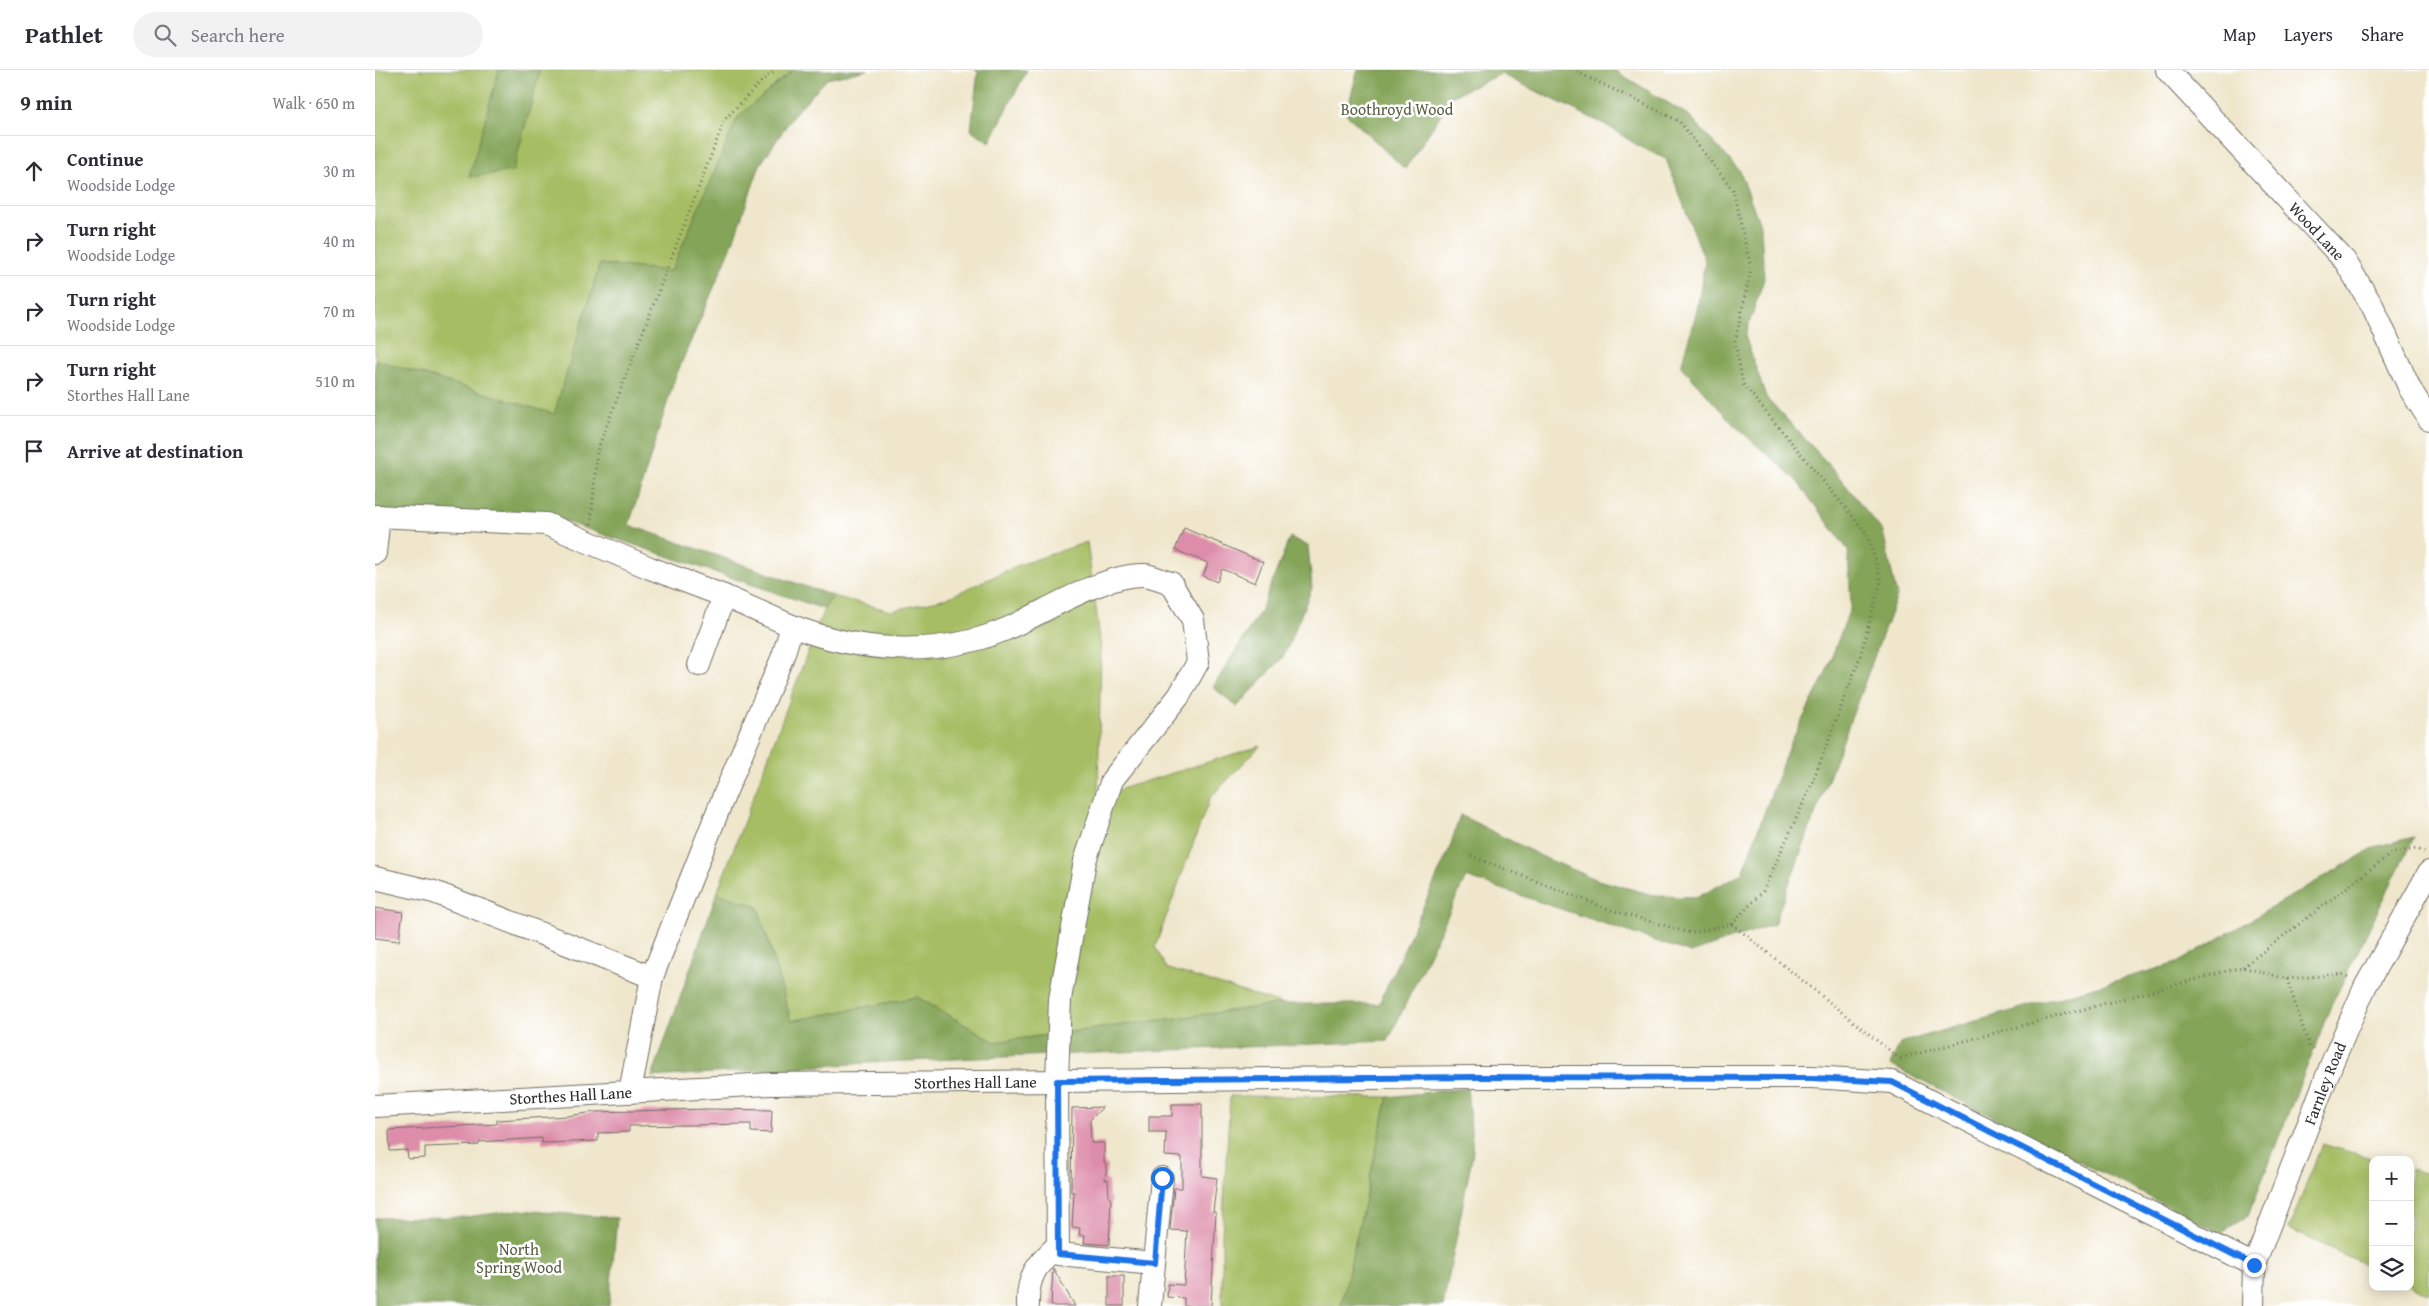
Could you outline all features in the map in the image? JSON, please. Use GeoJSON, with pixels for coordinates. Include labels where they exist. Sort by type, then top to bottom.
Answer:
{"type":"FeatureCollection","features":[{"type":"Feature","properties":{"kind":"street","name":"Wood Lane"},"geometry":{"type":"LineString","coordinates":[[2167,70],[2345,261],[2373,307],[2409,389],[2429,419]]}},
{"type":"Feature","properties":{"kind":"street"},"geometry":{"type":"LineString","coordinates":[[375,553],[377,516],[546,524],[650,568],[725,596],[792,626],[841,643],[877,648],[948,646],[1003,631],[1112,581],[1145,575],[1171,583],[1193,620],[1198,662],[1179,696],[1112,780],[1085,861],[1060,999],[1057,1081],[1058,1254],[1155,1263]]}},
{"type":"Feature","properties":{"kind":"street"},"geometry":{"type":"LineString","coordinates":[[699,665],[725,596]]}},
{"type":"Feature","properties":{"kind":"street"},"geometry":{"type":"LineString","coordinates":[[630,1092],[652,977],[723,798],[783,656],[792,626]]}},
{"type":"Feature","properties":{"kind":"street","name":"Farnley Road"},"geometry":{"type":"LineString","coordinates":[[2253,1306],[2254,1265],[2332,1063],[2365,987],[2429,872]]}},
{"type":"Feature","properties":{"kind":"street"},"geometry":{"type":"LineString","coordinates":[[375,878],[435,892],[652,977]]}},
{"type":"Feature","properties":{"kind":"street","name":"Storthes Hall Lane"},"geometry":{"type":"LineString","coordinates":[[375,1106],[770,1084],[1486,1077],[1812,1078],[1892,1082],[2254,1265]]}},
{"type":"Feature","properties":{"kind":"street"},"geometry":{"type":"LineString","coordinates":[[1150,1306],[1162,1178]]}},
{"type":"Feature","properties":{"kind":"street"},"geometry":{"type":"LineString","coordinates":[[1028,1306],[1030,1279],[1041,1261],[1058,1245]]}},
{"type":"Feature","properties":{"kind":"path"},"geometry":{"type":"LineString","coordinates":[[590,542],[597,451],[725,119],[764,79],[776,70]]}},
{"type":"Feature","properties":{"kind":"path"},"geometry":{"type":"LineString","coordinates":[[1471,856],[1614,911],[1690,933],[1731,924],[1763,891],[1811,786],[1860,657],[1881,580],[1867,534],[1743,384],[1735,342],[1751,269],[1733,190],[1679,121],[1573,70]]}},
{"type":"Feature","properties":{"kind":"path"},"geometry":{"type":"LineString","coordinates":[[1901,1058],[2242,967],[2392,853],[2417,849],[2429,854]]}},
{"type":"Feature","properties":{"kind":"path"},"geometry":{"type":"LineString","coordinates":[[1731,924],[1901,1058]]}},
{"type":"Feature","properties":{"kind":"path"},"geometry":{"type":"LineString","coordinates":[[2242,967],[2287,979],[2342,974],[2365,987]]}},
{"type":"Feature","properties":{"kind":"path"},"geometry":{"type":"LineString","coordinates":[[2287,979],[2309,1046],[2332,1063]]}},
{"type":"Feature","properties":{"kind":"path"},"geometry":{"type":"LineString","coordinates":[[1892,1082],[1901,1058]]}},
{"type":"Feature","properties":{"kind":"green space"},"geometry":{"type":"Polygon","coordinates":[[[375,70],[793,70],[738,117],[671,272],[600,264],[555,415],[375,360],[375,70]]]}},
{"type":"Feature","properties":{"kind":"green space"},"geometry":{"type":"Polygon","coordinates":[[[499,70],[540,70],[513,171],[469,177],[499,70]]]}},
{"type":"Feature","properties":{"kind":"green space"},"geometry":{"type":"Polygon","coordinates":[[[793,70],[867,70],[827,79],[795,113],[760,165],[730,250],[675,378],[629,525],[833,596],[824,609],[546,515],[375,516],[375,360],[554,414],[600,264],[671,271],[738,117],[793,70]]]}},
{"type":"Feature","properties":{"kind":"green space"},"geometry":{"type":"Polygon","coordinates":[[[975,70],[1027,70],[990,142],[971,130],[978,71],[975,70]]]}},
{"type":"Feature","properties":{"kind":"green space","name":"Boothroyd Wood"},"geometry":{"type":"Polygon","coordinates":[[[1358,70],[1614,70],[1688,115],[1740,171],[1761,228],[1764,279],[1745,336],[1766,397],[1833,469],[1883,532],[1897,596],[1774,924],[1691,953],[1466,877],[1388,1041],[883,1062],[652,1077],[717,893],[758,907],[791,1021],[917,997],[995,1042],[1282,1004],[1379,1004],[1449,850],[1460,815],[1545,858],[1598,880],[1657,896],[1698,897],[1742,873],[1789,746],[1825,675],[1851,606],[1848,550],[1796,480],[1733,424],[1681,366],[1697,310],[1705,261],[1666,159],[1640,147],[1606,125],[1501,74],[1454,95],[1405,169],[1346,114],[1358,70]]]}},
{"type":"Feature","properties":{"kind":"green space"},"geometry":{"type":"Polygon","coordinates":[[[1290,537],[1308,546],[1312,588],[1284,656],[1237,707],[1213,687],[1260,612],[1290,537]]]}},
{"type":"Feature","properties":{"kind":"green space"},"geometry":{"type":"Polygon","coordinates":[[[1087,542],[1101,646],[1098,796],[1260,746],[1210,798],[1155,947],[1166,968],[1282,1004],[995,1042],[917,997],[791,1021],[758,907],[717,893],[824,609],[833,596],[891,611],[947,598],[1019,565],[1087,542]]]}},
{"type":"Feature","properties":{"kind":"green space"},"geometry":{"type":"Polygon","coordinates":[[[2414,837],[2330,1008],[2248,1216],[2220,1233],[1890,1065],[1900,1043],[2177,963],[2375,847],[2414,837]]]}},
{"type":"Feature","properties":{"kind":"green space"},"geometry":{"type":"Polygon","coordinates":[[[1467,1088],[1473,1152],[1443,1306],[1341,1306],[1388,1097],[1467,1088]]]}},
{"type":"Feature","properties":{"kind":"green space"},"geometry":{"type":"Polygon","coordinates":[[[1230,1096],[1388,1097],[1341,1306],[1222,1306],[1222,1237],[1230,1096]]]}},
{"type":"Feature","properties":{"kind":"green space"},"geometry":{"type":"Polygon","coordinates":[[[2322,1144],[2369,1157],[2369,1266],[2289,1229],[2322,1144]]]}},
{"type":"Feature","properties":{"kind":"green space"},"geometry":{"type":"Polygon","coordinates":[[[2414,1170],[2429,1174],[2429,1294],[2414,1287],[2414,1170]]]}},
{"type":"Feature","properties":{"kind":"green space","name":"North Spring Wood"},"geometry":{"type":"Polygon","coordinates":[[[520,1210],[617,1218],[609,1306],[375,1306],[375,1218],[466,1217],[520,1210]]]}},
{"type":"Feature","properties":{"kind":"building"},"geometry":{"type":"Polygon","coordinates":[[[1184,528],[1263,562],[1255,583],[1222,569],[1217,582],[1203,576],[1208,563],[1175,550],[1184,528]]]}},
{"type":"Feature","properties":{"kind":"building"},"geometry":{"type":"Polygon","coordinates":[[[375,908],[403,912],[399,941],[375,938],[375,908]]]}},
{"type":"Feature","properties":{"kind":"building"},"geometry":{"type":"Polygon","coordinates":[[[1172,1104],[1202,1104],[1202,1176],[1217,1178],[1213,1212],[1216,1212],[1211,1306],[1184,1306],[1184,1298],[1167,1297],[1168,1284],[1184,1285],[1187,1231],[1170,1230],[1174,1188],[1182,1188],[1182,1157],[1165,1156],[1166,1132],[1149,1132],[1149,1116],[1172,1116],[1172,1104]]]}},
{"type":"Feature","properties":{"kind":"building"},"geometry":{"type":"Polygon","coordinates":[[[1103,1107],[1090,1120],[1091,1143],[1104,1143],[1104,1162],[1107,1166],[1105,1180],[1108,1180],[1109,1197],[1111,1200],[1109,1245],[1084,1243],[1085,1235],[1079,1235],[1080,1228],[1072,1227],[1074,1192],[1071,1192],[1072,1108],[1103,1107]]]}},
{"type":"Feature","properties":{"kind":"building"},"geometry":{"type":"Polygon","coordinates":[[[709,1109],[772,1110],[771,1133],[751,1132],[751,1124],[629,1126],[629,1132],[598,1133],[598,1141],[542,1143],[542,1138],[479,1142],[479,1145],[425,1147],[425,1158],[408,1159],[407,1150],[390,1151],[389,1130],[497,1124],[497,1120],[568,1116],[594,1112],[709,1109]]]}},
{"type":"Feature","properties":{"kind":"building"},"geometry":{"type":"Polygon","coordinates":[[[1053,1268],[1075,1306],[1051,1306],[1053,1268]]]}},
{"type":"Feature","properties":{"kind":"building"},"geometry":{"type":"Polygon","coordinates":[[[1109,1276],[1124,1276],[1124,1306],[1109,1306],[1109,1276]]]}},
{"type":"Feature","properties":{"kind":"route"},"geometry":{"type":"LineString","coordinates":[[1162,1178],[1155,1263],[1058,1254],[1057,1081],[1476,1077],[1812,1078],[1892,1082],[2254,1265]]}}]}
